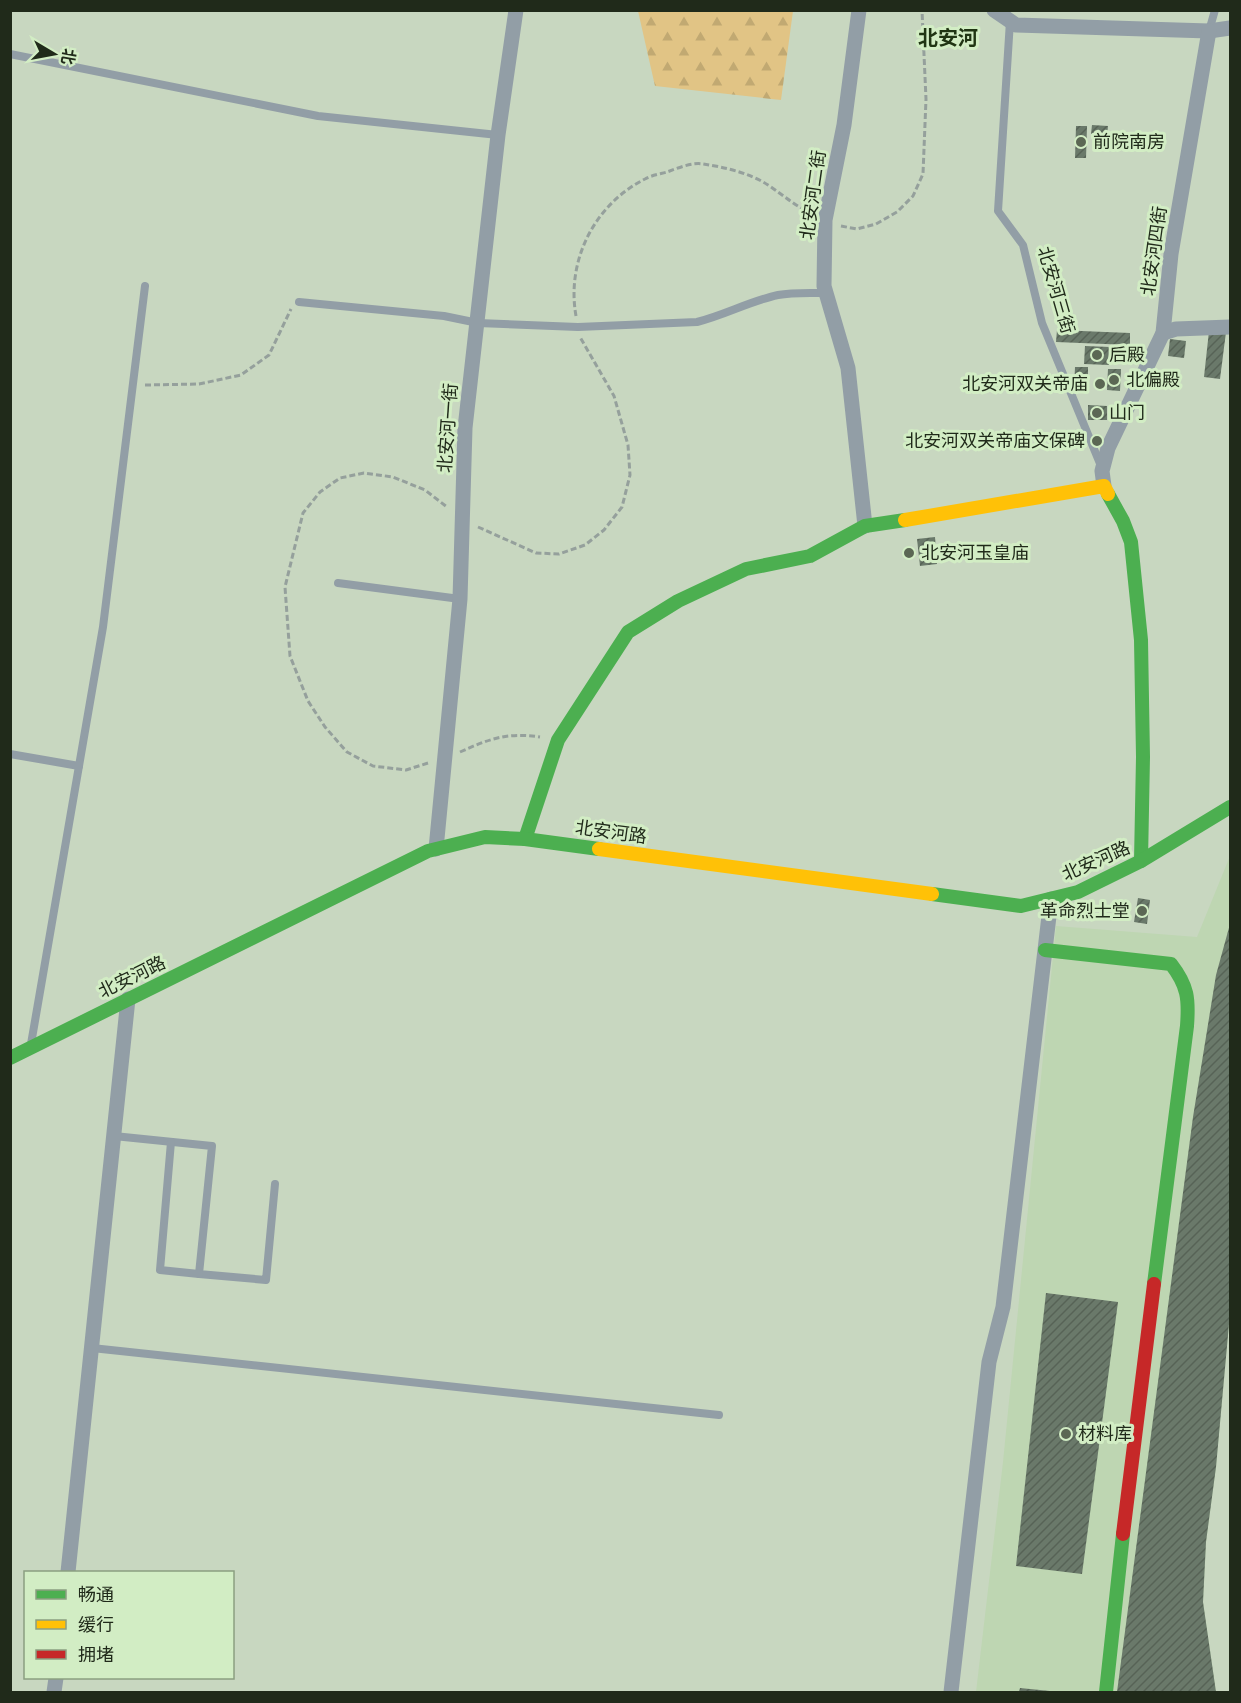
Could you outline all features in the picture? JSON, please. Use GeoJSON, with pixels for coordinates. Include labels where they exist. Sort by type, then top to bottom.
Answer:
{"type":"FeatureCollection","features":[{"type":"Feature","properties":{"kind":"street","name":"北安河一街"},"geometry":{"type":"LineString","coordinates":[[436,849],[460,598],[465,428],[498,135],[516,10]]}},
{"type":"Feature","properties":{"kind":"street","name":"北安河二街"},"geometry":{"type":"LineString","coordinates":[[859,10],[844,125],[825,220],[824,286],[848,368],[865,526]]}},
{"type":"Feature","properties":{"kind":"street"},"geometry":{"type":"LineString","coordinates":[[994,10],[1010,15],[1016,25],[1209,31],[1230,28]]}},
{"type":"Feature","properties":{"kind":"street","name":"北安河四街"},"geometry":{"type":"LineString","coordinates":[[1103,478],[1108,448],[1163,333],[1171,254],[1209,31]]}},
{"type":"Feature","properties":{"kind":"street"},"geometry":{"type":"LineString","coordinates":[[1163,333],[1176,329],[1230,327]]}},
{"type":"Feature","properties":{"kind":"street"},"geometry":{"type":"LineString","coordinates":[[525,838],[558,740],[628,632],[678,601],[746,569],[810,556],[865,526],[955,513],[1103,478],[1131,542],[1140,629],[1143,757],[1141,861]]}},
{"type":"Feature","properties":{"kind":"street","name":"北安河路"},"geometry":{"type":"LineString","coordinates":[[10,1058],[428,851],[485,837],[525,838],[1021,906],[1078,892],[1141,861],[1230,807]]}},
{"type":"Feature","properties":{"kind":"street"},"geometry":{"type":"LineString","coordinates":[[951,1692],[989,1362],[1003,1307],[1051,899]]}},
{"type":"Feature","properties":{"kind":"street"},"geometry":{"type":"LineString","coordinates":[[1045,950],[1171,964],[1184,980],[1188,998],[1184,1049],[1135,1429],[1106,1692]]}},
{"type":"Feature","properties":{"kind":"street"},"geometry":{"type":"LineString","coordinates":[[68,1571],[128,999]]}},
{"type":"Feature","properties":{"kind":"lane","name":"北安河四街"},"geometry":{"type":"LineString","coordinates":[[1209,31],[1215,10]]}},
{"type":"Feature","properties":{"kind":"lane","name":"北安河三街"},"geometry":{"type":"LineString","coordinates":[[1010,15],[998,211],[1023,245],[1042,323],[1103,478]]}},
{"type":"Feature","properties":{"kind":"lane"},"geometry":{"type":"LineString","coordinates":[[10,54],[318,116],[498,135]]}},
{"type":"Feature","properties":{"kind":"lane"},"geometry":{"type":"LineString","coordinates":[[31,1048],[103,627],[145,286]]}},
{"type":"Feature","properties":{"kind":"lane"},"geometry":{"type":"LineString","coordinates":[[299,302],[444,316],[478,323],[578,327],[697,322],[780,295],[826,292]]}},
{"type":"Feature","properties":{"kind":"lane"},"geometry":{"type":"LineString","coordinates":[[338,583],[460,598]]}},
{"type":"Feature","properties":{"kind":"lane"},"geometry":{"type":"LineString","coordinates":[[10,754],[79,766]]}},
{"type":"Feature","properties":{"kind":"lane"},"geometry":{"type":"LineString","coordinates":[[114,1136],[212,1146],[199,1274]]}},
{"type":"Feature","properties":{"kind":"lane"},"geometry":{"type":"LineString","coordinates":[[171,1142],[160,1270],[266,1280],[275,1184]]}},
{"type":"Feature","properties":{"kind":"lane"},"geometry":{"type":"LineString","coordinates":[[92,1348],[719,1415]]}},
{"type":"Feature","properties":{"kind":"path"},"geometry":{"type":"LineString","coordinates":[[558,740],[527,735],[495,737],[446,758],[406,770],[373,766],[347,752],[325,727],[308,701],[290,656],[285,587],[303,513],[320,492],[340,478],[364,473],[393,477],[425,490],[463,519],[536,553],[559,554],[585,545],[604,530],[622,507],[630,475],[628,446],[614,396],[580,339],[578,327],[573,289],[578,258],[592,225],[619,196],[646,178],[699,163],[725,168],[767,184],[791,203],[846,228],[857,229],[876,224],[897,212],[913,196],[923,174],[926,99],[922,10]]}},
{"type":"Feature","properties":{"kind":"path"},"geometry":{"type":"LineString","coordinates":[[133,386],[199,384],[241,375],[269,355],[291,308],[299,302]]}},
{"type":"Feature","properties":{"kind":"shaded area"},"geometry":{"type":"Polygon","coordinates":[[[1230,856],[1230,1313],[1216,1467],[1206,1542],[1203,1602],[1216,1692],[976,1692],[1003,1462],[1056,926],[1197,937],[1230,856]]]}},
{"type":"Feature","properties":{"kind":"green space"},"geometry":{"type":"Polygon","coordinates":[[[638,11],[793,11],[781,100],[655,86],[638,11]]]}},
{"type":"Feature","properties":{"kind":"building"},"geometry":{"type":"Polygon","coordinates":[[[1092,125],[1108,126],[1107,135],[1091,134],[1092,125]]]}},
{"type":"Feature","properties":{"kind":"building","name":"前院南房"},"geometry":{"type":"Polygon","coordinates":[[[1076,126],[1087,126],[1086,158],[1075,158],[1076,126]]]}},
{"type":"Feature","properties":{"kind":"building"},"geometry":{"type":"Polygon","coordinates":[[[1057,330],[1130,333],[1130,345],[1056,342],[1057,330]]]}},
{"type":"Feature","properties":{"kind":"building"},"geometry":{"type":"Polygon","coordinates":[[[1209,331],[1226,332],[1220,379],[1204,377],[1209,331]]]}},
{"type":"Feature","properties":{"kind":"building"},"geometry":{"type":"Polygon","coordinates":[[[1170,339],[1186,341],[1184,358],[1168,356],[1170,339]]]}},
{"type":"Feature","properties":{"kind":"building","name":"后殿"},"geometry":{"type":"Polygon","coordinates":[[[1085,346],[1110,347],[1109,365],[1084,364],[1085,346]]]}},
{"type":"Feature","properties":{"kind":"building"},"geometry":{"type":"Polygon","coordinates":[[[1075,367],[1088,367],[1088,389],[1074,389],[1075,367]]]}},
{"type":"Feature","properties":{"kind":"building","name":"北偏殿"},"geometry":{"type":"Polygon","coordinates":[[[1108,369],[1121,369],[1120,391],[1107,390],[1108,369]]]}},
{"type":"Feature","properties":{"kind":"building","name":"山门"},"geometry":{"type":"Polygon","coordinates":[[[1088,405],[1107,406],[1107,420],[1088,420],[1088,405]]]}},
{"type":"Feature","properties":{"kind":"building"},"geometry":{"type":"Polygon","coordinates":[[[935,537],[937,564],[920,566],[917,539],[935,537]]]}},
{"type":"Feature","properties":{"kind":"building","name":"革命烈士堂"},"geometry":{"type":"Polygon","coordinates":[[[1138,898],[1150,900],[1147,924],[1134,922],[1138,898]]]}},
{"type":"Feature","properties":{"kind":"building"},"geometry":{"type":"Polygon","coordinates":[[[1230,924],[1230,1313],[1216,1467],[1206,1542],[1203,1602],[1216,1692],[1117,1692],[1193,1117],[1216,975],[1230,924]]]}},
{"type":"Feature","properties":{"kind":"building","name":"材料库"},"geometry":{"type":"Polygon","coordinates":[[[1046,1293],[1118,1302],[1082,1574],[1016,1566],[1046,1293]]]}},
{"type":"Feature","properties":{"kind":"building"},"geometry":{"type":"Polygon","coordinates":[[[1020,1688],[1050,1691],[1050,1692],[1019,1692],[1020,1688]]]}},
{"type":"Feature","properties":{"kind":"traffic: fast"},"geometry":{"type":"LineString","coordinates":[[1108,494],[1123,521],[1131,542],[1141,640],[1143,757],[1141,861]]}},
{"type":"Feature","properties":{"kind":"traffic: fast"},"geometry":{"type":"LineString","coordinates":[[525,839],[558,740],[628,632],[678,601],[746,569],[810,556],[865,526],[905,520]]}},
{"type":"Feature","properties":{"kind":"traffic: fast"},"geometry":{"type":"LineString","coordinates":[[932,894],[1021,906],[1078,892],[1141,861],[1230,807]]}},
{"type":"Feature","properties":{"kind":"traffic: fast"},"geometry":{"type":"LineString","coordinates":[[10,1058],[428,851],[485,837],[525,839],[599,849]]}},
{"type":"Feature","properties":{"kind":"traffic: fast"},"geometry":{"type":"LineString","coordinates":[[1045,950],[1171,964],[1184,986],[1188,1008],[1187,1026],[1154,1284]]}},
{"type":"Feature","properties":{"kind":"traffic: fast"},"geometry":{"type":"LineString","coordinates":[[1106,1692],[1123,1534]]}},
{"type":"Feature","properties":{"kind":"traffic: slow"},"geometry":{"type":"LineString","coordinates":[[905,520],[1104,486],[1108,494]]}},
{"type":"Feature","properties":{"kind":"traffic: slow"},"geometry":{"type":"LineString","coordinates":[[599,849],[932,894]]}},
{"type":"Feature","properties":{"kind":"traffic: jam"},"geometry":{"type":"LineString","coordinates":[[1123,1534],[1154,1284]]}},
{"type":"Feature","properties":{"kind":"place","name":"前院南房"},"geometry":{"type":"Point","coordinates":[1081,142]}},
{"type":"Feature","properties":{"kind":"place","name":"后殿"},"geometry":{"type":"Point","coordinates":[1097,355]}},
{"type":"Feature","properties":{"kind":"place","name":"北偏殿"},"geometry":{"type":"Point","coordinates":[1114,380]}},
{"type":"Feature","properties":{"kind":"place","name":"北安河双关帝庙"},"geometry":{"type":"Point","coordinates":[1100,384]}},
{"type":"Feature","properties":{"kind":"place","name":"山门"},"geometry":{"type":"Point","coordinates":[1097,413]}},
{"type":"Feature","properties":{"kind":"place","name":"北安河双关帝庙文保碑"},"geometry":{"type":"Point","coordinates":[1097,441]}},
{"type":"Feature","properties":{"kind":"place","name":"北安河玉皇庙"},"geometry":{"type":"Point","coordinates":[909,553]}},
{"type":"Feature","properties":{"kind":"place","name":"革命烈士堂"},"geometry":{"type":"Point","coordinates":[1142,911]}},
{"type":"Feature","properties":{"kind":"place","name":"材料库"},"geometry":{"type":"Point","coordinates":[1066,1434]}},
{"type":"Feature","properties":{"kind":"district","name":"北安河"},"geometry":{"type":"Point","coordinates":[948,38]}}]}
